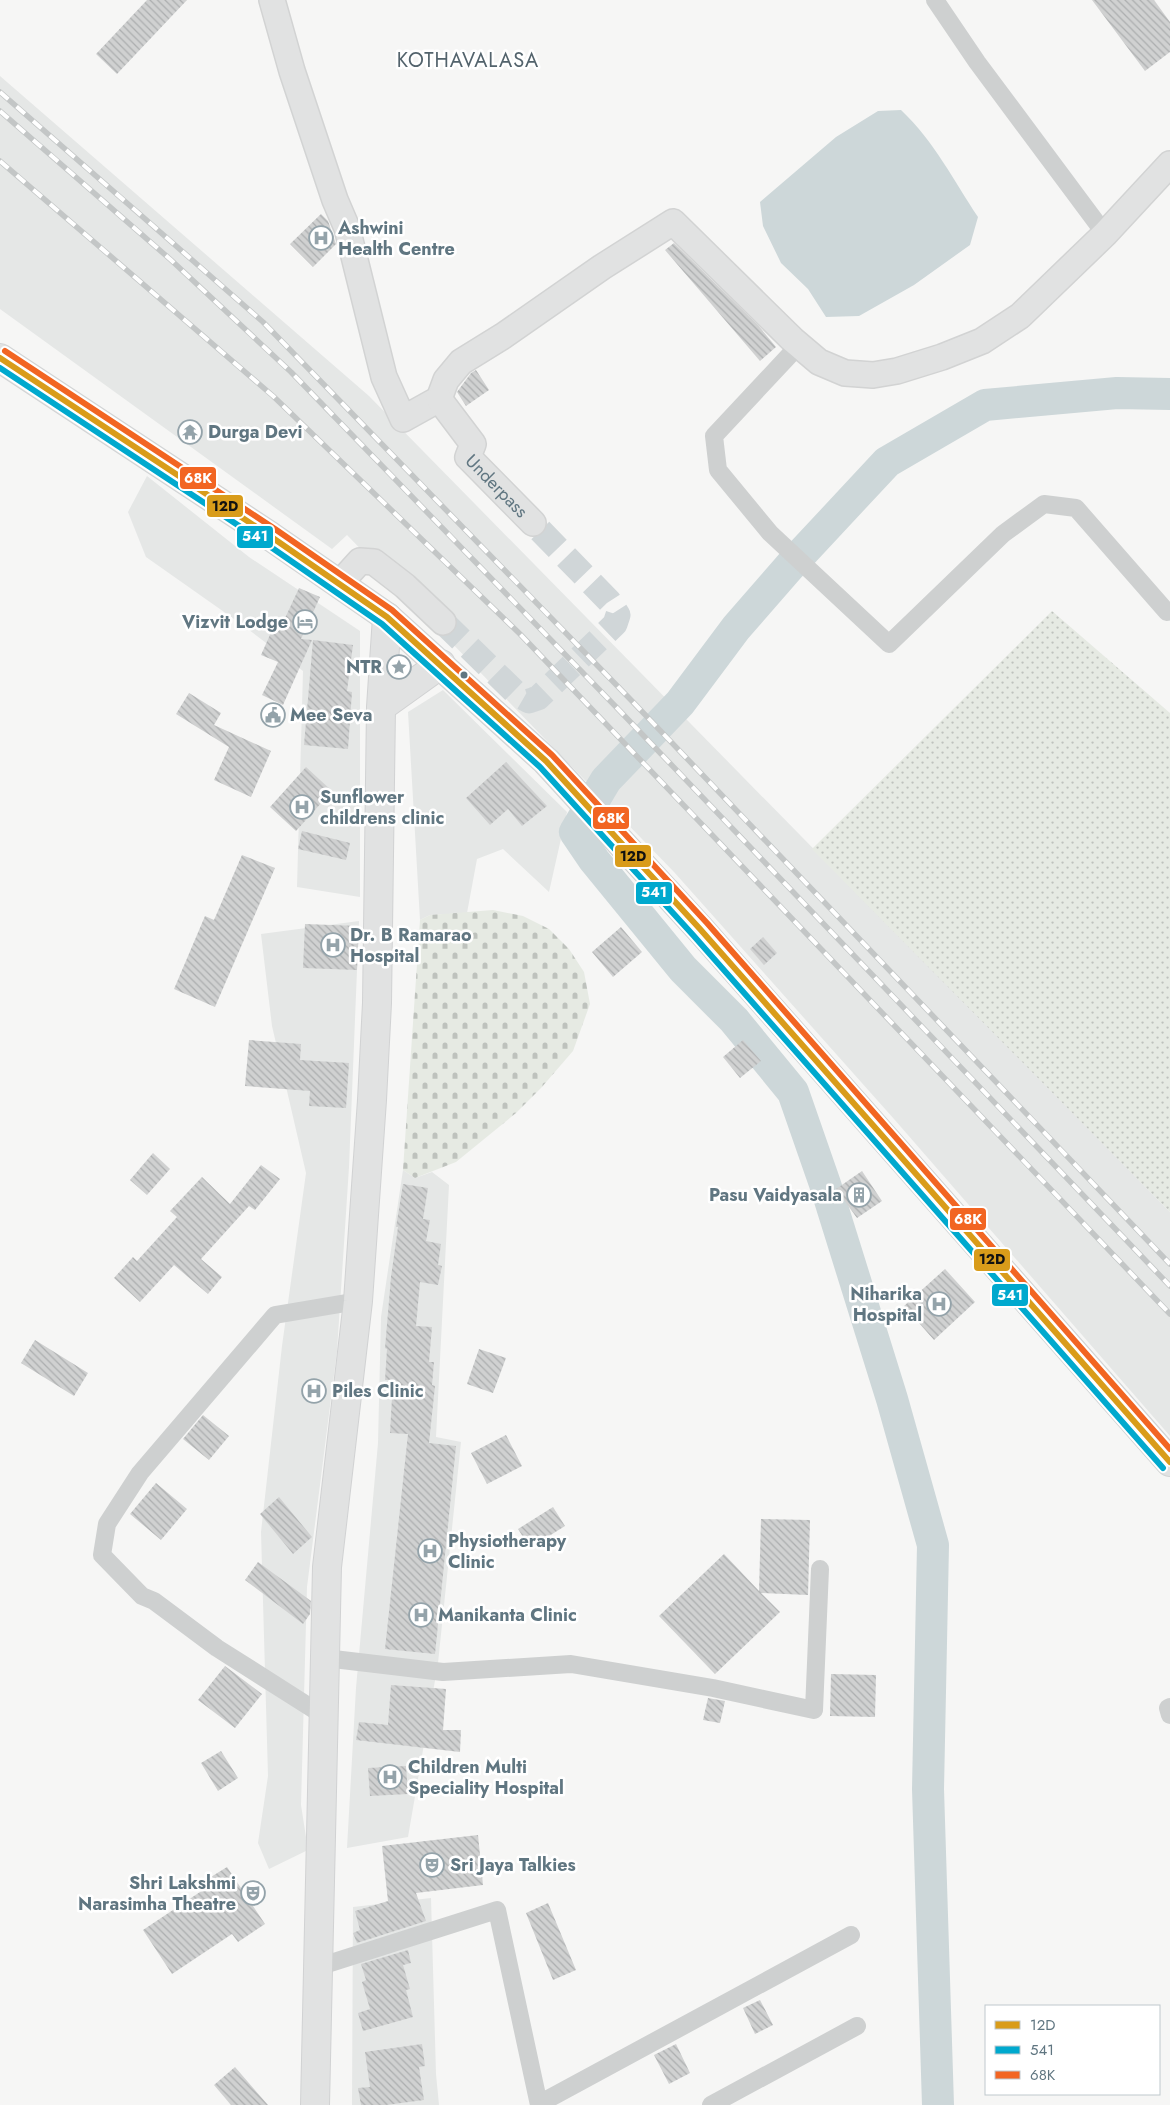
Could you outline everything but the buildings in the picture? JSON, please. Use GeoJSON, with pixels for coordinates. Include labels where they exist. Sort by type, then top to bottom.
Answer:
{"type":"FeatureCollection","features":[{"type":"Feature","properties":{"kind":"main road"},"geometry":{"type":"LineString","coordinates":[[272,0],[292,71],[335,200],[347,228],[384,378],[403,419],[439,399],[446,380],[461,362],[503,336],[602,267],[673,222],[799,345],[819,362],[845,373],[873,375],[897,371],[942,357],[982,341],[1020,316],[1105,234],[1170,164]]}},
{"type":"Feature","properties":{"kind":"main road"},"geometry":{"type":"LineString","coordinates":[[0,358],[340,583],[387,617],[546,761],[700,929],[1170,1462]]}},
{"type":"Feature","properties":{"kind":"main road","name":"Underpass"},"geometry":{"type":"LineString","coordinates":[[439,399],[473,444],[468,457],[533,523]]}},
{"type":"Feature","properties":{"kind":"main road"},"geometry":{"type":"LineString","coordinates":[[340,583],[360,561],[374,562],[405,586],[443,622]]}},
{"type":"Feature","properties":{"kind":"main road"},"geometry":{"type":"LineString","coordinates":[[315,2105],[327,1567],[358,1301],[377,1003],[381,707],[387,617]]}},
{"type":"Feature","properties":{"kind":"main road"},"geometry":{"type":"LineString","coordinates":[[381,707],[441,664]]}},
{"type":"Feature","properties":{"kind":"street"},"geometry":{"type":"LineString","coordinates":[[935,0],[977,62],[1105,234]]}},
{"type":"Feature","properties":{"kind":"street"},"geometry":{"type":"LineString","coordinates":[[799,345],[714,436],[718,470],[770,533],[888,644],[1002,534],[1044,504],[1076,508],[1167,612]]}},
{"type":"Feature","properties":{"kind":"street"},"geometry":{"type":"LineString","coordinates":[[324,1716],[216,1648],[154,1601],[142,1596],[102,1555],[107,1524],[140,1473],[275,1315],[358,1301]]}},
{"type":"Feature","properties":{"kind":"street"},"geometry":{"type":"LineString","coordinates":[[325,1658],[443,1672],[571,1664],[713,1688],[814,1710],[820,1569]]}},
{"type":"Feature","properties":{"kind":"street"},"geometry":{"type":"LineString","coordinates":[[1170,1707],[1168,1708],[1170,1715]]}},
{"type":"Feature","properties":{"kind":"street"},"geometry":{"type":"LineString","coordinates":[[318,1968],[497,1910],[539,2104],[851,1935]]}},
{"type":"Feature","properties":{"kind":"street"},"geometry":{"type":"LineString","coordinates":[[711,2105],[857,2026]]}},
{"type":"Feature","properties":{"kind":"shaded area"},"geometry":{"type":"Polygon","coordinates":[[[0,76],[369,396],[1170,1212],[1170,1436],[894,1119],[674,872],[347,535],[332,549],[0,309],[0,76]]]}},
{"type":"Feature","properties":{"kind":"shaded area"},"geometry":{"type":"Polygon","coordinates":[[[901,110],[934,148],[978,217],[970,245],[914,285],[859,316],[826,317],[808,289],[781,263],[763,226],[760,202],[836,137],[878,111],[901,110]]]}},
{"type":"Feature","properties":{"kind":"shaded area"},"geometry":{"type":"Polygon","coordinates":[[[147,476],[249,557],[360,631],[360,897],[297,887],[303,671],[244,626],[146,557],[128,512],[147,476]]]}},
{"type":"Feature","properties":{"kind":"shaded area"},"geometry":{"type":"Polygon","coordinates":[[[443,690],[567,812],[549,892],[503,849],[477,859],[467,913],[430,915],[420,920],[408,712],[443,690]]]}},
{"type":"Feature","properties":{"kind":"shaded area"},"geometry":{"type":"Polygon","coordinates":[[[359,921],[349,1167],[337,1351],[307,1587],[301,1805],[308,1850],[269,1869],[258,1843],[268,1776],[261,1532],[282,1346],[306,1173],[272,1026],[261,934],[359,921]]]}},
{"type":"Feature","properties":{"kind":"shaded area"},"geometry":{"type":"Polygon","coordinates":[[[403,1170],[415,1178],[432,1172],[449,1185],[436,1437],[461,1442],[438,1663],[408,1837],[347,1848],[356,1688],[378,1443],[381,1317],[403,1170]]]}},
{"type":"Feature","properties":{"kind":"shaded area"},"geometry":{"type":"Polygon","coordinates":[[[431,1898],[436,2074],[439,2105],[352,2105],[353,1907],[431,1898]]]}},
{"type":"Feature","properties":{"kind":"green space"},"geometry":{"type":"Polygon","coordinates":[[[1052,611],[1170,713],[1170,1212],[812,849],[1052,611]]]}},
{"type":"Feature","properties":{"kind":"green space"},"geometry":{"type":"Polygon","coordinates":[[[493,910],[523,916],[549,929],[569,949],[584,972],[590,1004],[573,1051],[516,1113],[456,1162],[415,1178],[403,1170],[420,920],[430,915],[493,910]]]}},
{"type":"Feature","properties":{"kind":"waterway"},"geometry":{"type":"LineString","coordinates":[[938,2105],[928,1789],[933,1545],[892,1399],[825,1184],[793,1092],[734,1020],[683,969],[594,860],[575,832],[606,780],[680,703],[736,628],[790,566],[887,462],[985,405],[1117,393],[1170,394]]}},
{"type":"Feature","properties":{"kind":"tunnel"},"geometry":{"type":"LineString","coordinates":[[443,622],[517,694],[529,701],[538,698],[615,624],[618,615],[609,601],[533,523]]}},
{"type":"Feature","properties":{"kind":"railway"},"geometry":{"type":"LineString","coordinates":[[0,92],[263,322],[631,700],[1170,1264]]}},
{"type":"Feature","properties":{"kind":"railway"},"geometry":{"type":"LineString","coordinates":[[0,111],[171,260],[291,372],[619,710],[1170,1286]]}},
{"type":"Feature","properties":{"kind":"railway"},"geometry":{"type":"LineString","coordinates":[[0,161],[273,396],[520,634],[1170,1314]]}},
{"type":"Feature","properties":{"kind":"transit line","name":"68K"},"geometry":{"type":"LineString","coordinates":[[5,351],[275,529],[392,610],[552,755],[707,923],[1170,1449]]}},
{"type":"Feature","properties":{"kind":"transit line","name":"12D"},"geometry":{"type":"LineString","coordinates":[[0,358],[270,536],[387,617],[546,761],[700,929],[1170,1462]]}},
{"type":"Feature","properties":{"kind":"transit line","name":"541"},"geometry":{"type":"LineString","coordinates":[[0,368],[265,543],[382,624],[540,767],[693,935],[1163,1468]]}},
{"type":"Feature","properties":{"kind":"place","name":"Ashwini Health Centre"},"geometry":{"type":"Point","coordinates":[321,238]}},
{"type":"Feature","properties":{"kind":"place","name":"Durga Devi"},"geometry":{"type":"Point","coordinates":[190,432]}},
{"type":"Feature","properties":{"kind":"place","name":"Vizvit Lodge"},"geometry":{"type":"Point","coordinates":[305,622]}},
{"type":"Feature","properties":{"kind":"place","name":"NTR"},"geometry":{"type":"Point","coordinates":[399,667]}},
{"type":"Feature","properties":{"kind":"place","name":"Mee Seva"},"geometry":{"type":"Point","coordinates":[273,715]}},
{"type":"Feature","properties":{"kind":"place","name":"Sunflower childrens clinic"},"geometry":{"type":"Point","coordinates":[302,807]}},
{"type":"Feature","properties":{"kind":"place","name":"Dr. B Ramarao Hospital"},"geometry":{"type":"Point","coordinates":[333,945]}},
{"type":"Feature","properties":{"kind":"place","name":"Pasu Vaidyasala"},"geometry":{"type":"Point","coordinates":[859,1195]}},
{"type":"Feature","properties":{"kind":"place","name":"Niharika Hospital"},"geometry":{"type":"Point","coordinates":[939,1304]}},
{"type":"Feature","properties":{"kind":"place","name":"Piles Clinic"},"geometry":{"type":"Point","coordinates":[314,1391]}},
{"type":"Feature","properties":{"kind":"place","name":"Physiotherapy Clinic"},"geometry":{"type":"Point","coordinates":[430,1551]}},
{"type":"Feature","properties":{"kind":"place","name":"Manikanta Clinic"},"geometry":{"type":"Point","coordinates":[421,1615]}},
{"type":"Feature","properties":{"kind":"place","name":"Children Multi Speciality Hospital"},"geometry":{"type":"Point","coordinates":[390,1777]}},
{"type":"Feature","properties":{"kind":"place","name":"Sri Jaya Talkies"},"geometry":{"type":"Point","coordinates":[432,1865]}},
{"type":"Feature","properties":{"kind":"place","name":"Shri Lakshmi Narasimha Theatre"},"geometry":{"type":"Point","coordinates":[253,1893]}},
{"type":"Feature","properties":{"kind":"district","name":"KOTHAVALASA"},"geometry":{"type":"Point","coordinates":[468,60]}}]}
